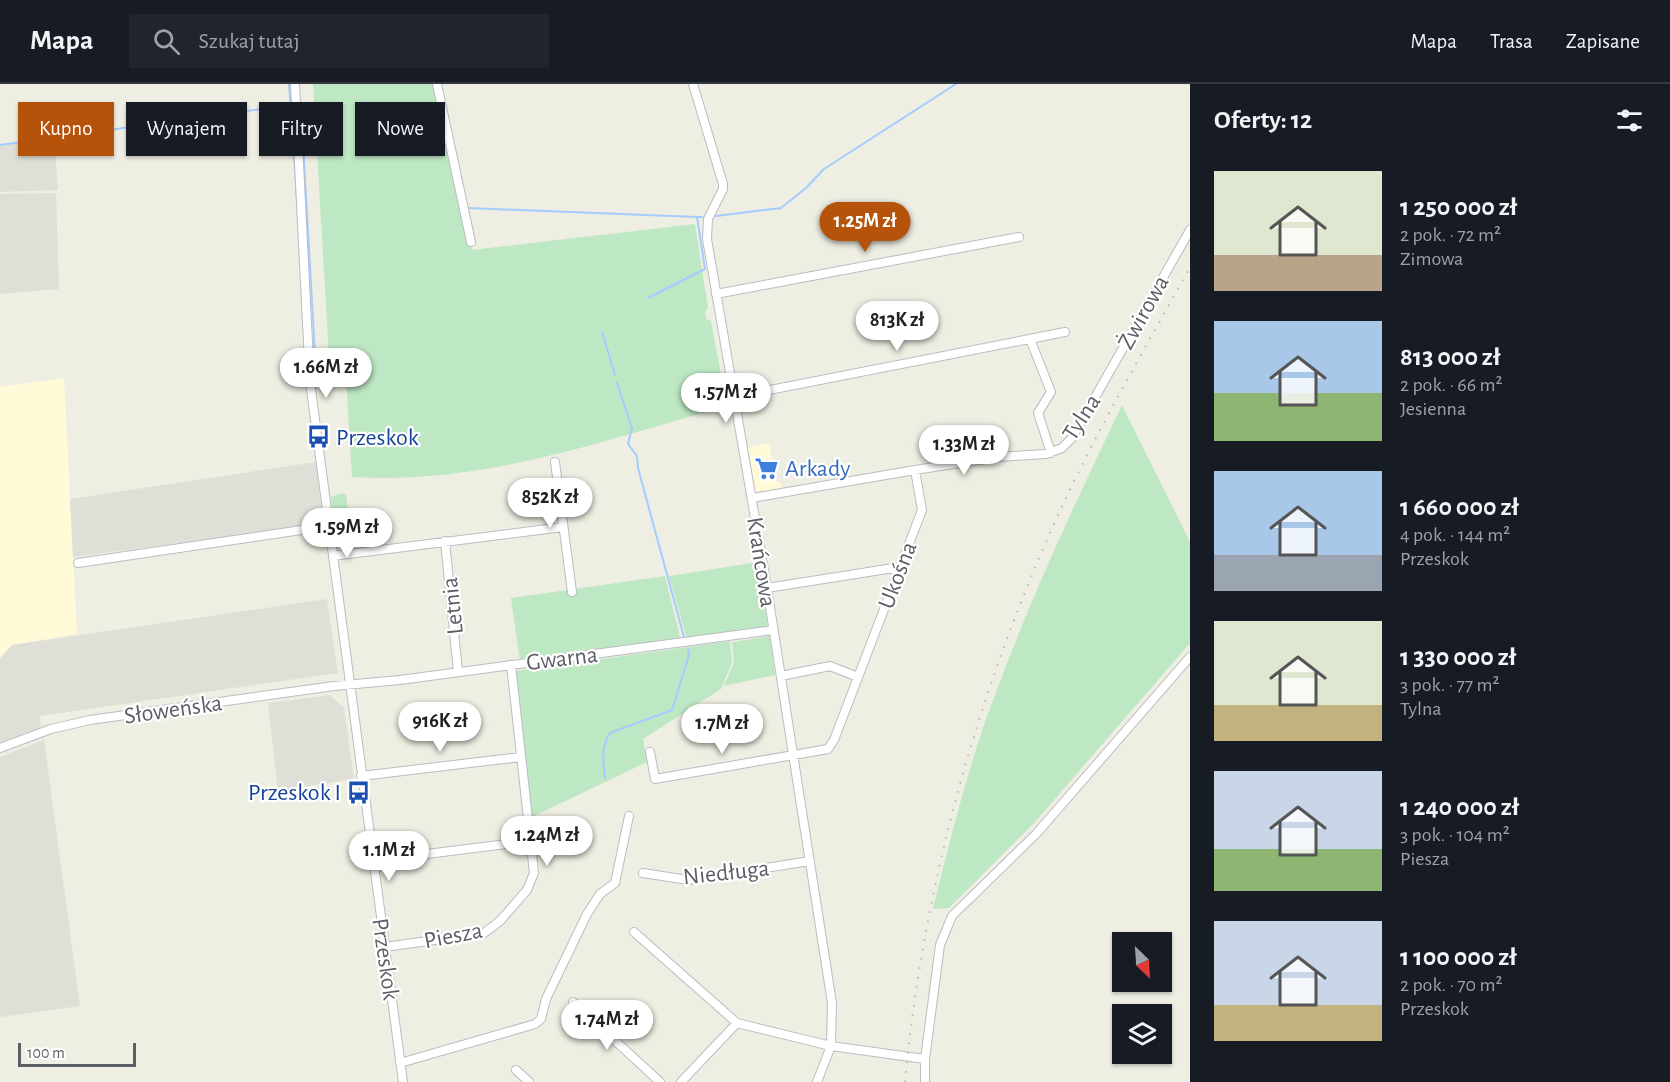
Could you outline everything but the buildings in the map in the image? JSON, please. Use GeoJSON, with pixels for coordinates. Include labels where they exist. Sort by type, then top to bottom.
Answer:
{"type":"FeatureCollection","features":[{"type":"Feature","properties":{"kind":"street","name":"Przeskok"},"geometry":{"type":"LineString","coordinates":[[295,84],[310,382],[402,1082]]}},
{"type":"Feature","properties":{"kind":"street"},"geometry":{"type":"LineString","coordinates":[[437,84],[471,242]]}},
{"type":"Feature","properties":{"kind":"street","name":"Krańcowa"},"geometry":{"type":"LineString","coordinates":[[693,84],[723,184],[707,227],[716,294],[774,630],[832,1003],[831,1046],[817,1082]]}},
{"type":"Feature","properties":{"kind":"street","name":"Żwirowa"},"geometry":{"type":"LineString","coordinates":[[1114,364],[1190,230]]}},
{"type":"Feature","properties":{"kind":"street"},"geometry":{"type":"LineString","coordinates":[[716,294],[1018,237]]}},
{"type":"Feature","properties":{"kind":"street"},"geometry":{"type":"LineString","coordinates":[[734,397],[1065,332]]}},
{"type":"Feature","properties":{"kind":"street"},"geometry":{"type":"LineString","coordinates":[[1030,339],[1051,392],[1038,413],[1051,453]]}},
{"type":"Feature","properties":{"kind":"street","name":"Tylna"},"geometry":{"type":"LineString","coordinates":[[752,498],[915,470],[1051,453],[1072,438],[1114,364]]}},
{"type":"Feature","properties":{"kind":"street"},"geometry":{"type":"LineString","coordinates":[[555,462],[572,592]]}},
{"type":"Feature","properties":{"kind":"street","name":"Ukośna"},"geometry":{"type":"LineString","coordinates":[[794,756],[824,751],[832,745],[922,510],[915,470]]}},
{"type":"Feature","properties":{"kind":"street"},"geometry":{"type":"LineString","coordinates":[[78,563],[329,526]]}},
{"type":"Feature","properties":{"kind":"street"},"geometry":{"type":"LineString","coordinates":[[333,556],[563,526]]}},
{"type":"Feature","properties":{"kind":"street","name":"Letnia"},"geometry":{"type":"LineString","coordinates":[[445,541],[458,672]]}},
{"type":"Feature","properties":{"kind":"street"},"geometry":{"type":"LineString","coordinates":[[767,588],[900,567]]}},
{"type":"Feature","properties":{"kind":"street","name":"Gwarna"},"geometry":{"type":"LineString","coordinates":[[350,685],[774,630]]}},
{"type":"Feature","properties":{"kind":"street"},"geometry":{"type":"LineString","coordinates":[[925,1082],[925,1059],[940,945],[952,916],[1036,834],[1190,657]]}},
{"type":"Feature","properties":{"kind":"street","name":"Piesza"},"geometry":{"type":"LineString","coordinates":[[385,947],[476,935],[490,930],[532,881],[534,873],[512,665]]}},
{"type":"Feature","properties":{"kind":"street"},"geometry":{"type":"LineString","coordinates":[[781,676],[830,666],[858,677]]}},
{"type":"Feature","properties":{"kind":"street","name":"Słoweńska"},"geometry":{"type":"LineString","coordinates":[[0,748],[51,729],[90,720],[350,685]]}},
{"type":"Feature","properties":{"kind":"street"},"geometry":{"type":"LineString","coordinates":[[650,752],[655,779],[794,756]]}},
{"type":"Feature","properties":{"kind":"street"},"geometry":{"type":"LineString","coordinates":[[361,776],[522,757]]}},
{"type":"Feature","properties":{"kind":"street"},"geometry":{"type":"LineString","coordinates":[[400,1063],[535,1024],[541,1019],[546,999],[587,914],[600,894],[615,883],[629,816]]}},
{"type":"Feature","properties":{"kind":"street"},"geometry":{"type":"LineString","coordinates":[[372,861],[530,841]]}},
{"type":"Feature","properties":{"kind":"street","name":"Niedługa"},"geometry":{"type":"LineString","coordinates":[[643,873],[688,880],[810,861]]}},
{"type":"Feature","properties":{"kind":"street"},"geometry":{"type":"LineString","coordinates":[[634,932],[737,1023],[831,1046],[925,1059]]}},
{"type":"Feature","properties":{"kind":"street"},"geometry":{"type":"LineString","coordinates":[[573,1002],[660,1082]]}},
{"type":"Feature","properties":{"kind":"street"},"geometry":{"type":"LineString","coordinates":[[681,1082],[737,1023]]}},
{"type":"Feature","properties":{"kind":"street"},"geometry":{"type":"LineString","coordinates":[[516,1070],[530,1082]]}},
{"type":"Feature","properties":{"kind":"shaded area"},"geometry":{"type":"Polygon","coordinates":[[[18,143],[18,156],[55,156],[58,190],[0,192],[0,146],[18,143]]]}},
{"type":"Feature","properties":{"kind":"shaded area"},"geometry":{"type":"Polygon","coordinates":[[[56,193],[59,289],[0,294],[0,194],[56,193]]]}},
{"type":"Feature","properties":{"kind":"shaded area"},"geometry":{"type":"Polygon","coordinates":[[[64,378],[77,634],[12,645],[0,658],[0,387],[64,378]]]}},
{"type":"Feature","properties":{"kind":"shaded area"},"geometry":{"type":"Polygon","coordinates":[[[769,443],[776,482],[780,482],[782,492],[752,497],[744,448],[769,443]]]}},
{"type":"Feature","properties":{"kind":"shaded area"},"geometry":{"type":"Polygon","coordinates":[[[316,462],[323,524],[73,557],[70,499],[316,462]]]}},
{"type":"Feature","properties":{"kind":"shaded area"},"geometry":{"type":"Polygon","coordinates":[[[327,599],[338,673],[40,716],[41,727],[0,743],[0,658],[12,645],[327,599]]]}},
{"type":"Feature","properties":{"kind":"shaded area"},"geometry":{"type":"Polygon","coordinates":[[[330,695],[344,708],[354,779],[278,791],[268,703],[330,695]]]}},
{"type":"Feature","properties":{"kind":"shaded area"},"geometry":{"type":"Polygon","coordinates":[[[44,740],[80,1006],[0,1017],[0,757],[44,740]]]}},
{"type":"Feature","properties":{"kind":"green space"},"geometry":{"type":"Polygon","coordinates":[[[313,84],[434,84],[438,102],[355,102],[355,156],[445,156],[445,132],[472,250],[695,224],[708,308],[705,312],[706,319],[711,321],[727,406],[588,446],[495,467],[401,478],[352,477],[345,363],[340,363],[340,356],[329,357],[317,156],[343,156],[343,102],[314,102],[313,84]]]}},
{"type":"Feature","properties":{"kind":"green space"},"geometry":{"type":"Polygon","coordinates":[[[1122,405],[1190,542],[1190,643],[1035,822],[949,908],[933,909],[967,779],[1006,665],[1070,515],[1122,405]]]}},
{"type":"Feature","properties":{"kind":"green space"},"geometry":{"type":"Polygon","coordinates":[[[342,493],[346,495],[350,525],[345,549],[337,546],[331,497],[342,493]]]}},
{"type":"Feature","properties":{"kind":"green space"},"geometry":{"type":"Polygon","coordinates":[[[759,562],[768,629],[687,640],[669,576],[759,562]]]}},
{"type":"Feature","properties":{"kind":"green space"},"geometry":{"type":"Polygon","coordinates":[[[665,576],[681,641],[520,662],[511,598],[665,576]]]}},
{"type":"Feature","properties":{"kind":"green space"},"geometry":{"type":"Polygon","coordinates":[[[770,636],[775,675],[724,686],[734,662],[732,642],[770,636]]]}},
{"type":"Feature","properties":{"kind":"green space"},"geometry":{"type":"Polygon","coordinates":[[[730,641],[732,663],[721,689],[643,739],[647,762],[532,817],[516,671],[730,641]]]}},
{"type":"Feature","properties":{"kind":"waterway"},"geometry":{"type":"LineString","coordinates":[[289,84],[297,199]]}},
{"type":"Feature","properties":{"kind":"waterway"},"geometry":{"type":"LineString","coordinates":[[716,216],[781,208],[806,188],[824,169],[956,84]]}},
{"type":"Feature","properties":{"kind":"waterway"},"geometry":{"type":"LineString","coordinates":[[0,145],[259,109]]}},
{"type":"Feature","properties":{"kind":"waterway"},"geometry":{"type":"LineString","coordinates":[[304,156],[315,354]]}},
{"type":"Feature","properties":{"kind":"waterway"},"geometry":{"type":"LineString","coordinates":[[468,208],[697,217]]}},
{"type":"Feature","properties":{"kind":"waterway"},"geometry":{"type":"LineString","coordinates":[[648,298],[705,269],[697,217],[702,217]]}},
{"type":"Feature","properties":{"kind":"waterway"},"geometry":{"type":"LineString","coordinates":[[602,332],[615,375]]}},
{"type":"Feature","properties":{"kind":"waterway"},"geometry":{"type":"LineString","coordinates":[[617,383],[632,428],[628,444],[637,456],[638,468],[684,637]]}},
{"type":"Feature","properties":{"kind":"waterway"},"geometry":{"type":"LineString","coordinates":[[605,778],[604,749],[610,733],[672,710],[689,655],[688,649]]}},
{"type":"Feature","properties":{"kind":"railway"},"geometry":{"type":"LineString","coordinates":[[905,1082],[913,1010],[939,867],[977,727],[1000,658],[1069,491],[1119,394],[1190,267]]}},
{"type":"Feature","properties":{"kind":"place","name":"Przeskok"},"geometry":{"type":"Point","coordinates":[318,437]}},
{"type":"Feature","properties":{"kind":"place","name":"Arkady"},"geometry":{"type":"Point","coordinates":[767,468]}},
{"type":"Feature","properties":{"kind":"place","name":"Przeskok I"},"geometry":{"type":"Point","coordinates":[359,792]}}]}
